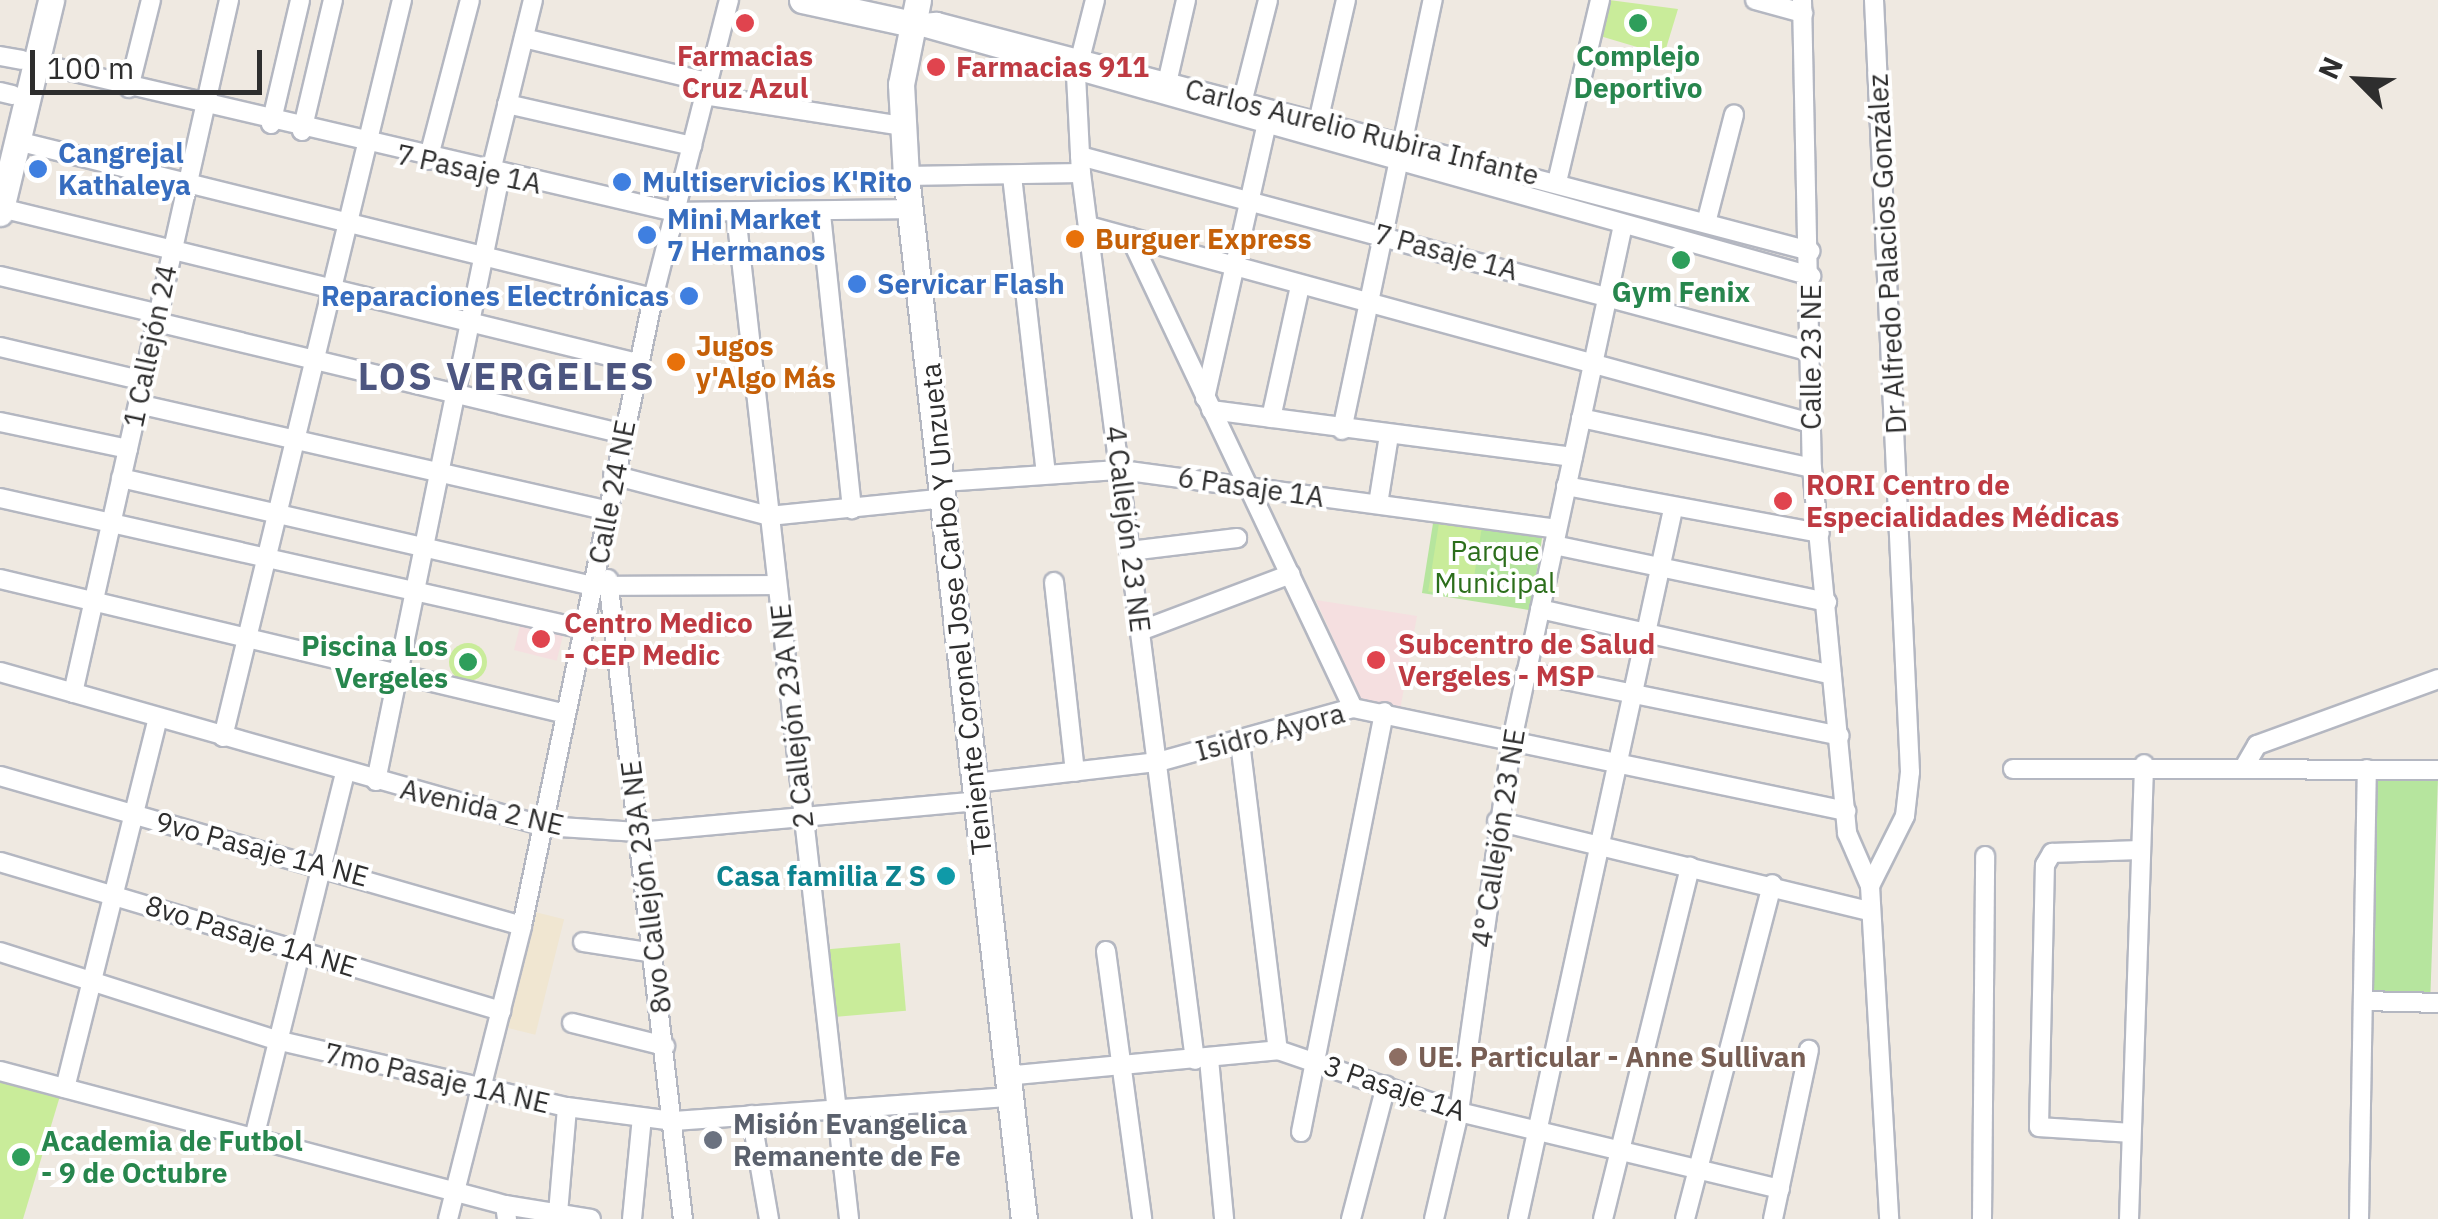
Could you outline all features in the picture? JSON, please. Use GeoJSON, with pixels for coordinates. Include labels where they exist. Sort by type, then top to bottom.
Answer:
{"type":"FeatureCollection","features":[{"type":"Feature","properties":{"kind":"street"},"geometry":{"type":"LineString","coordinates":[[7,159],[7,94],[36,0]]}},
{"type":"Feature","properties":{"kind":"street"},"geometry":{"type":"LineString","coordinates":[[51,0],[20,59],[0,210],[171,248],[470,326],[638,363]]}},
{"type":"Feature","properties":{"kind":"street"},"geometry":{"type":"LineString","coordinates":[[129,88],[151,0]]}},
{"type":"Feature","properties":{"kind":"street","name":"1 Callejón 24"},"geometry":{"type":"LineString","coordinates":[[73,693],[228,0]]}},
{"type":"Feature","properties":{"kind":"street"},"geometry":{"type":"LineString","coordinates":[[271,124],[300,0]]}},
{"type":"Feature","properties":{"kind":"street"},"geometry":{"type":"LineString","coordinates":[[302,132],[334,0]]}},
{"type":"Feature","properties":{"kind":"street"},"geometry":{"type":"LineString","coordinates":[[224,737],[362,146],[402,0]]}},
{"type":"Feature","properties":{"kind":"street"},"geometry":{"type":"LineString","coordinates":[[428,160],[470,0]]}},
{"type":"Feature","properties":{"kind":"street"},"geometry":{"type":"LineString","coordinates":[[376,782],[470,326],[507,104],[533,0]]}},
{"type":"Feature","properties":{"kind":"street","name":"Calle 24 NE"},"geometry":{"type":"LineString","coordinates":[[448,1219],[522,926],[583,629],[602,587],[600,558],[613,475],[653,298],[729,0]]}},
{"type":"Feature","properties":{"kind":"street","name":"4 Callejón 23 NE"},"geometry":{"type":"LineString","coordinates":[[1095,0],[1077,68],[1081,164],[1140,630],[1224,1219]]}},
{"type":"Feature","properties":{"kind":"street"},"geometry":{"type":"LineString","coordinates":[[1167,83],[1186,0]]}},
{"type":"Feature","properties":{"kind":"street"},"geometry":{"type":"LineString","coordinates":[[1242,104],[1268,0]]}},
{"type":"Feature","properties":{"kind":"street"},"geometry":{"type":"LineString","coordinates":[[1318,122],[1346,0]]}},
{"type":"Feature","properties":{"kind":"street"},"geometry":{"type":"LineString","coordinates":[[1342,430],[1380,235],[1434,0]]}},
{"type":"Feature","properties":{"kind":"street"},"geometry":{"type":"LineString","coordinates":[[1557,182],[1600,0]]}},
{"type":"Feature","properties":{"kind":"street"},"geometry":{"type":"LineString","coordinates":[[1755,0],[1802,6]]}},
{"type":"Feature","properties":{"kind":"street","name":"Dr Alfredo Palacios González"},"geometry":{"type":"LineString","coordinates":[[1874,0],[1910,772],[1905,816],[1870,886],[1889,1219]]}},
{"type":"Feature","properties":{"kind":"street"},"geometry":{"type":"LineString","coordinates":[[812,1],[915,12],[1077,68]]}},
{"type":"Feature","properties":{"kind":"street","name":"Calle 23 NE"},"geometry":{"type":"LineString","coordinates":[[1802,6],[1812,468],[1846,811],[1858,873],[1870,886]]}},
{"type":"Feature","properties":{"kind":"street","name":"Teniente Coronel Jose Carbo Y Unzueta"},"geometry":{"type":"LineString","coordinates":[[915,12],[902,126],[906,176],[1024,1219]]}},
{"type":"Feature","properties":{"kind":"street"},"geometry":{"type":"LineString","coordinates":[[524,38],[706,88],[902,126]]}},
{"type":"Feature","properties":{"kind":"street","name":"7 Pasaje 1A"},"geometry":{"type":"LineString","coordinates":[[20,59],[362,146],[676,212],[821,214],[910,209]]}},
{"type":"Feature","properties":{"kind":"street","name":"Carlos Aurelio Rubira Infante"},"geometry":{"type":"LineString","coordinates":[[1077,68],[1167,83],[1402,140],[1810,251]]}},
{"type":"Feature","properties":{"kind":"street","name":"Carlos Aurelio Rubira Infante"},"geometry":{"type":"LineString","coordinates":[[1077,68],[1266,127],[1810,276]]}},
{"type":"Feature","properties":{"kind":"street"},"geometry":{"type":"LineString","coordinates":[[507,104],[692,146]]}},
{"type":"Feature","properties":{"kind":"street"},"geometry":{"type":"LineString","coordinates":[[1706,223],[1734,115]]}},
{"type":"Feature","properties":{"kind":"street"},"geometry":{"type":"LineString","coordinates":[[1208,404],[1266,127]]}},
{"type":"Feature","properties":{"kind":"street"},"geometry":{"type":"LineString","coordinates":[[7,159],[185,183],[653,298]]}},
{"type":"Feature","properties":{"kind":"street","name":"7 Pasaje 1A"},"geometry":{"type":"LineString","coordinates":[[906,176],[1012,176],[1081,164],[1248,200],[1608,294],[1811,352]]}},
{"type":"Feature","properties":{"kind":"street"},"geometry":{"type":"LineString","coordinates":[[1012,176],[1046,474]]}},
{"type":"Feature","properties":{"kind":"street","name":"2 Callejón 23A NE"},"geometry":{"type":"LineString","coordinates":[[736,214],[849,1219]]}},
{"type":"Feature","properties":{"kind":"street"},"geometry":{"type":"LineString","coordinates":[[821,214],[852,509]]}},
{"type":"Feature","properties":{"kind":"street","name":"4° Callejón 23 NE"},"geometry":{"type":"LineString","coordinates":[[1434,1219],[1460,1112],[1496,821],[1623,225]]}},
{"type":"Feature","properties":{"kind":"street"},"geometry":{"type":"LineString","coordinates":[[1092,227],[1365,306],[1811,423]]}},
{"type":"Feature","properties":{"kind":"street"},"geometry":{"type":"LineString","coordinates":[[1130,237],[1243,485],[1291,574],[1353,708]]}},
{"type":"Feature","properties":{"kind":"street"},"geometry":{"type":"LineString","coordinates":[[0,276],[312,362],[623,434]]}},
{"type":"Feature","properties":{"kind":"street"},"geometry":{"type":"LineString","coordinates":[[1271,418],[1300,286]]}},
{"type":"Feature","properties":{"kind":"street"},"geometry":{"type":"LineString","coordinates":[[0,347],[144,381]]}},
{"type":"Feature","properties":{"kind":"street"},"geometry":{"type":"LineString","coordinates":[[138,404],[606,510]]}},
{"type":"Feature","properties":{"kind":"street"},"geometry":{"type":"LineString","coordinates":[[1208,404],[1342,430],[1573,457]]}},
{"type":"Feature","properties":{"kind":"street"},"geometry":{"type":"LineString","coordinates":[[1581,418],[1812,468]]}},
{"type":"Feature","properties":{"kind":"street"},"geometry":{"type":"LineString","coordinates":[[0,422],[128,449]]}},
{"type":"Feature","properties":{"kind":"street"},"geometry":{"type":"LineString","coordinates":[[1378,504],[1389,435]]}},
{"type":"Feature","properties":{"kind":"street","name":"6 Pasaje 1A"},"geometry":{"type":"LineString","coordinates":[[613,475],[768,516],[852,509],[1046,474],[1120,470],[1378,504],[1556,537],[1664,571],[1827,602]]}},
{"type":"Feature","properties":{"kind":"street"},"geometry":{"type":"LineString","coordinates":[[121,478],[275,517],[602,587],[777,585]]}},
{"type":"Feature","properties":{"kind":"street"},"geometry":{"type":"LineString","coordinates":[[1566,486],[1674,509],[1820,532]]}},
{"type":"Feature","properties":{"kind":"street"},"geometry":{"type":"LineString","coordinates":[[0,498],[583,629]]}},
{"type":"Feature","properties":{"kind":"street"},"geometry":{"type":"LineString","coordinates":[[1518,1219],[1638,696],[1674,509]]}},
{"type":"Feature","properties":{"kind":"street"},"geometry":{"type":"LineString","coordinates":[[1130,550],[1237,538]]}},
{"type":"Feature","properties":{"kind":"street"},"geometry":{"type":"LineString","coordinates":[[1140,630],[1291,574]]}},
{"type":"Feature","properties":{"kind":"street"},"geometry":{"type":"LineString","coordinates":[[0,579],[397,678],[566,714]]}},
{"type":"Feature","properties":{"kind":"street"},"geometry":{"type":"LineString","coordinates":[[1054,582],[1075,772]]}},
{"type":"Feature","properties":{"kind":"street","name":"8vo Callejón 23A NE"},"geometry":{"type":"LineString","coordinates":[[602,587],[654,953],[683,1219]]}},
{"type":"Feature","properties":{"kind":"street"},"geometry":{"type":"LineString","coordinates":[[1540,609],[1832,675]]}},
{"type":"Feature","properties":{"kind":"street","name":"Avenida 2 NE"},"geometry":{"type":"LineString","coordinates":[[0,672],[344,773],[544,826],[638,832],[977,792]]}},
{"type":"Feature","properties":{"kind":"street"},"geometry":{"type":"LineString","coordinates":[[1526,672],[1840,736]]}},
{"type":"Feature","properties":{"kind":"street"},"geometry":{"type":"LineString","coordinates":[[2246,764],[2257,746],[2438,679]]}},
{"type":"Feature","properties":{"kind":"street","name":"Isidro Ayora"},"geometry":{"type":"LineString","coordinates":[[977,792],[1075,772],[1158,762],[1353,708],[1846,811]]}},
{"type":"Feature","properties":{"kind":"street"},"geometry":{"type":"LineString","coordinates":[[1302,1132],[1311,1060],[1384,712]]}},
{"type":"Feature","properties":{"kind":"street"},"geometry":{"type":"LineString","coordinates":[[65,1088],[158,718]]}},
{"type":"Feature","properties":{"kind":"street"},"geometry":{"type":"LineString","coordinates":[[1240,742],[1278,1050]]}},
{"type":"Feature","properties":{"kind":"street"},"geometry":{"type":"LineString","coordinates":[[2129,1219],[2144,764]]}},
{"type":"Feature","properties":{"kind":"street"},"geometry":{"type":"LineString","coordinates":[[2012,769],[2246,764],[2438,770]]}},
{"type":"Feature","properties":{"kind":"street"},"geometry":{"type":"LineString","coordinates":[[2358,1219],[2367,769]]}},
{"type":"Feature","properties":{"kind":"street"},"geometry":{"type":"LineString","coordinates":[[254,1138],[344,773]]}},
{"type":"Feature","properties":{"kind":"street","name":"9vo Pasaje 1A NE"},"geometry":{"type":"LineString","coordinates":[[0,776],[321,862],[522,926]]}},
{"type":"Feature","properties":{"kind":"street"},"geometry":{"type":"LineString","coordinates":[[1496,821],[1869,910]]}},
{"type":"Feature","properties":{"kind":"street"},"geometry":{"type":"LineString","coordinates":[[2131,1133],[2039,1127],[2045,864],[2052,853],[2139,850]]}},
{"type":"Feature","properties":{"kind":"street"},"geometry":{"type":"LineString","coordinates":[[1982,1219],[1985,856]]}},
{"type":"Feature","properties":{"kind":"street","name":"8vo Pasaje 1A NE"},"geometry":{"type":"LineString","coordinates":[[0,862],[501,1011]]}},
{"type":"Feature","properties":{"kind":"street"},"geometry":{"type":"LineString","coordinates":[[1603,1219],[1690,867]]}},
{"type":"Feature","properties":{"kind":"street"},"geometry":{"type":"LineString","coordinates":[[1685,1219],[1772,884]]}},
{"type":"Feature","properties":{"kind":"street"},"geometry":{"type":"LineString","coordinates":[[582,942],[654,953]]}},
{"type":"Feature","properties":{"kind":"street"},"geometry":{"type":"LineString","coordinates":[[1106,951],[1126,1067],[1142,1219]]}},
{"type":"Feature","properties":{"kind":"street","name":"7mo Pasaje 1A NE"},"geometry":{"type":"LineString","coordinates":[[0,952],[276,1040],[480,1094],[642,1118],[674,1121],[838,1111],[1006,1086]]}},
{"type":"Feature","properties":{"kind":"street"},"geometry":{"type":"LineString","coordinates":[[2364,1001],[2438,1003]]}},
{"type":"Feature","properties":{"kind":"street"},"geometry":{"type":"LineString","coordinates":[[572,1023],[664,1046]]}},
{"type":"Feature","properties":{"kind":"street","name":"3 Pasaje 1A"},"geometry":{"type":"LineString","coordinates":[[1006,1086],[1126,1067],[1278,1050],[1460,1112],[1780,1189]]}},
{"type":"Feature","properties":{"kind":"street"},"geometry":{"type":"LineString","coordinates":[[1773,1219],[1809,1050]]}},
{"type":"Feature","properties":{"kind":"street"},"geometry":{"type":"LineString","coordinates":[[0,1070],[454,1194],[506,1212],[590,1219]]}},
{"type":"Feature","properties":{"kind":"street"},"geometry":{"type":"LineString","coordinates":[[1351,1219],[1386,1086]]}},
{"type":"Feature","properties":{"kind":"street"},"geometry":{"type":"LineString","coordinates":[[558,1214],[567,1108]]}},
{"type":"Feature","properties":{"kind":"street"},"geometry":{"type":"LineString","coordinates":[[751,1115],[769,1219]]}},
{"type":"Feature","properties":{"kind":"street"},"geometry":{"type":"LineString","coordinates":[[632,1219],[642,1118]]}},
{"type":"Feature","properties":{"kind":"shaded area","name":"Subcentro de Salud Vergeles - MSP"},"geometry":{"type":"Polygon","coordinates":[[[1316,600],[1417,616],[1400,710],[1362,703],[1316,600]]]}},
{"type":"Feature","properties":{"kind":"shaded area","name":"Centro Medico - CEP Medic"},"geometry":{"type":"Polygon","coordinates":[[[522,618],[565,629],[557,661],[514,650],[522,618]]]}},
{"type":"Feature","properties":{"kind":"shaded area"},"geometry":{"type":"Polygon","coordinates":[[[535,912],[564,919],[535,1035],[506,1027],[535,912]]]}},
{"type":"Feature","properties":{"kind":"green space","name":"Complejo Deportivo"},"geometry":{"type":"Polygon","coordinates":[[[1609,0],[1678,9],[1664,55],[1600,36],[1609,0]]]}},
{"type":"Feature","properties":{"kind":"green space","name":"Parque Municipal"},"geometry":{"type":"Polygon","coordinates":[[[1434,517],[1543,534],[1531,610],[1422,593],[1434,517]]]}},
{"type":"Feature","properties":{"kind":"green space"},"geometry":{"type":"Polygon","coordinates":[[[1439,523],[1481,530],[1471,598],[1428,591],[1439,523]]]}},
{"type":"Feature","properties":{"kind":"green space","name":"Piscina Los Vergeles"},"geometry":{"type":"Polygon","coordinates":[[[468,643],[481,649],[487,662],[481,675],[468,681],[455,675],[449,662],[455,649],[468,643]]]}},
{"type":"Feature","properties":{"kind":"green space"},"geometry":{"type":"Polygon","coordinates":[[[2373,776],[2438,778],[2430,998],[2365,996],[2373,776]]]}},
{"type":"Feature","properties":{"kind":"green space"},"geometry":{"type":"Polygon","coordinates":[[[900,943],[906,1011],[834,1017],[828,949],[900,943]]]}},
{"type":"Feature","properties":{"kind":"green space","name":"Academia de Futbol - 9 de Octubre"},"geometry":{"type":"Polygon","coordinates":[[[0,1079],[60,1096],[23,1219],[0,1219],[0,1079]]]}},
{"type":"Feature","properties":{"kind":"place","name":"Farmacias Cruz Azul"},"geometry":{"type":"Point","coordinates":[745,23]}},
{"type":"Feature","properties":{"kind":"place","name":"Complejo Deportivo"},"geometry":{"type":"Point","coordinates":[1638,23]}},
{"type":"Feature","properties":{"kind":"place","name":"Farmacias 911"},"geometry":{"type":"Point","coordinates":[936,67]}},
{"type":"Feature","properties":{"kind":"place","name":"Cangrejal Kathaleya"},"geometry":{"type":"Point","coordinates":[38,169]}},
{"type":"Feature","properties":{"kind":"place","name":"Multiservicios K'Rito"},"geometry":{"type":"Point","coordinates":[622,182]}},
{"type":"Feature","properties":{"kind":"place","name":"Mini Market 7 Hermanos"},"geometry":{"type":"Point","coordinates":[647,235]}},
{"type":"Feature","properties":{"kind":"place","name":"Burguer Express"},"geometry":{"type":"Point","coordinates":[1075,239]}},
{"type":"Feature","properties":{"kind":"place","name":"Gym Fenix"},"geometry":{"type":"Point","coordinates":[1681,260]}},
{"type":"Feature","properties":{"kind":"place","name":"Servicar Flash"},"geometry":{"type":"Point","coordinates":[857,284]}},
{"type":"Feature","properties":{"kind":"place","name":"Reparaciones Electrónicas"},"geometry":{"type":"Point","coordinates":[689,296]}},
{"type":"Feature","properties":{"kind":"place","name":"Jugos y'Algo Más"},"geometry":{"type":"Point","coordinates":[676,362]}},
{"type":"Feature","properties":{"kind":"place","name":"RORI Centro de Especialidades Médicas"},"geometry":{"type":"Point","coordinates":[1783,501]}},
{"type":"Feature","properties":{"kind":"place","name":"Centro Medico - CEP Medic"},"geometry":{"type":"Point","coordinates":[541,639]}},
{"type":"Feature","properties":{"kind":"place","name":"Subcentro de Salud Vergeles - MSP"},"geometry":{"type":"Point","coordinates":[1376,660]}},
{"type":"Feature","properties":{"kind":"place","name":"Piscina Los Vergeles"},"geometry":{"type":"Point","coordinates":[468,662]}},
{"type":"Feature","properties":{"kind":"place","name":"Casa familia Z S"},"geometry":{"type":"Point","coordinates":[946,876]}},
{"type":"Feature","properties":{"kind":"place","name":"UE. Particular - Anne Sullivan"},"geometry":{"type":"Point","coordinates":[1398,1057]}},
{"type":"Feature","properties":{"kind":"place","name":"Misión Evangelica Remanente de Fe"},"geometry":{"type":"Point","coordinates":[713,1140]}},
{"type":"Feature","properties":{"kind":"place","name":"Academia de Futbol - 9 de Octubre"},"geometry":{"type":"Point","coordinates":[21,1157]}},
{"type":"Feature","properties":{"kind":"district","name":"LOS VERGELES"},"geometry":{"type":"Point","coordinates":[507,376]}}]}
